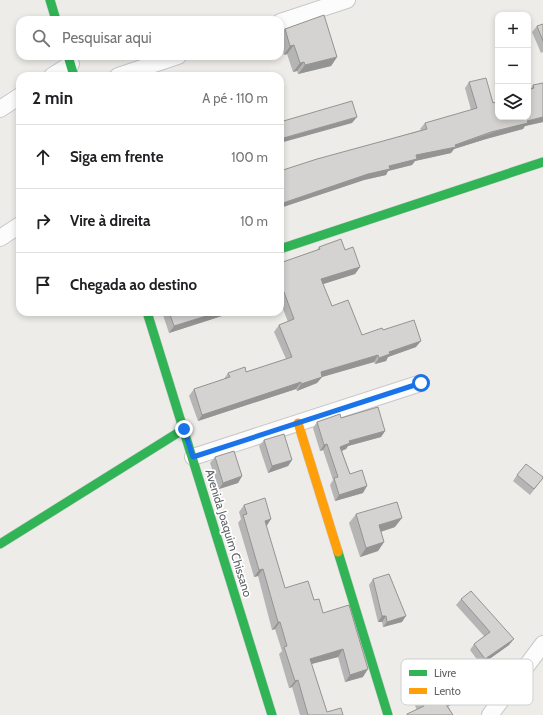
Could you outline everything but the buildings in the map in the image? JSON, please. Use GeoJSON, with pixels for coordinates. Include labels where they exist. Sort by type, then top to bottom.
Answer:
{"type":"FeatureCollection","features":[{"type":"Feature","properties":{"kind":"street"},"geometry":{"type":"LineString","coordinates":[[50,0],[55,16]]}},
{"type":"Feature","properties":{"kind":"street"},"geometry":{"type":"LineString","coordinates":[[284,21],[347,0]]}},
{"type":"Feature","properties":{"kind":"street"},"geometry":{"type":"LineString","coordinates":[[130,72],[166,60]]}},
{"type":"Feature","properties":{"kind":"street"},"geometry":{"type":"LineString","coordinates":[[59,72],[71,65]]}},
{"type":"Feature","properties":{"kind":"street"},"geometry":{"type":"LineString","coordinates":[[0,109],[16,99]]}},
{"type":"Feature","properties":{"kind":"street"},"geometry":{"type":"LineString","coordinates":[[284,248],[543,162]]}},
{"type":"Feature","properties":{"kind":"street"},"geometry":{"type":"LineString","coordinates":[[0,238],[16,228]]}},
{"type":"Feature","properties":{"kind":"street","name":"Avenida Joaquim Chissano"},"geometry":{"type":"LineString","coordinates":[[148,316],[272,715]]}},
{"type":"Feature","properties":{"kind":"street"},"geometry":{"type":"LineString","coordinates":[[193,457],[421,383]]}},
{"type":"Feature","properties":{"kind":"street"},"geometry":{"type":"LineString","coordinates":[[298,423],[388,715]]}},
{"type":"Feature","properties":{"kind":"street"},"geometry":{"type":"LineString","coordinates":[[0,544],[184,429]]}},
{"type":"Feature","properties":{"kind":"street"},"geometry":{"type":"LineString","coordinates":[[532,659],[543,644]]}},
{"type":"Feature","properties":{"kind":"street"},"geometry":{"type":"LineString","coordinates":[[490,715],[497,705]]}},
{"type":"Feature","properties":{"kind":"traffic: fast"},"geometry":{"type":"LineString","coordinates":[[50,0],[55,16]]}},
{"type":"Feature","properties":{"kind":"traffic: fast"},"geometry":{"type":"LineString","coordinates":[[69,60],[73,72]]}},
{"type":"Feature","properties":{"kind":"traffic: fast"},"geometry":{"type":"LineString","coordinates":[[284,248],[543,162]]}},
{"type":"Feature","properties":{"kind":"traffic: fast"},"geometry":{"type":"LineString","coordinates":[[148,316],[272,715]]}},
{"type":"Feature","properties":{"kind":"traffic: fast"},"geometry":{"type":"LineString","coordinates":[[0,544],[184,429]]}},
{"type":"Feature","properties":{"kind":"traffic: fast"},"geometry":{"type":"LineString","coordinates":[[338,552],[388,715]]}},
{"type":"Feature","properties":{"kind":"traffic: slow"},"geometry":{"type":"LineString","coordinates":[[298,423],[338,552]]}},
{"type":"Feature","properties":{"kind":"route"},"geometry":{"type":"LineString","coordinates":[[184,429],[193,457],[421,383]]}}]}
